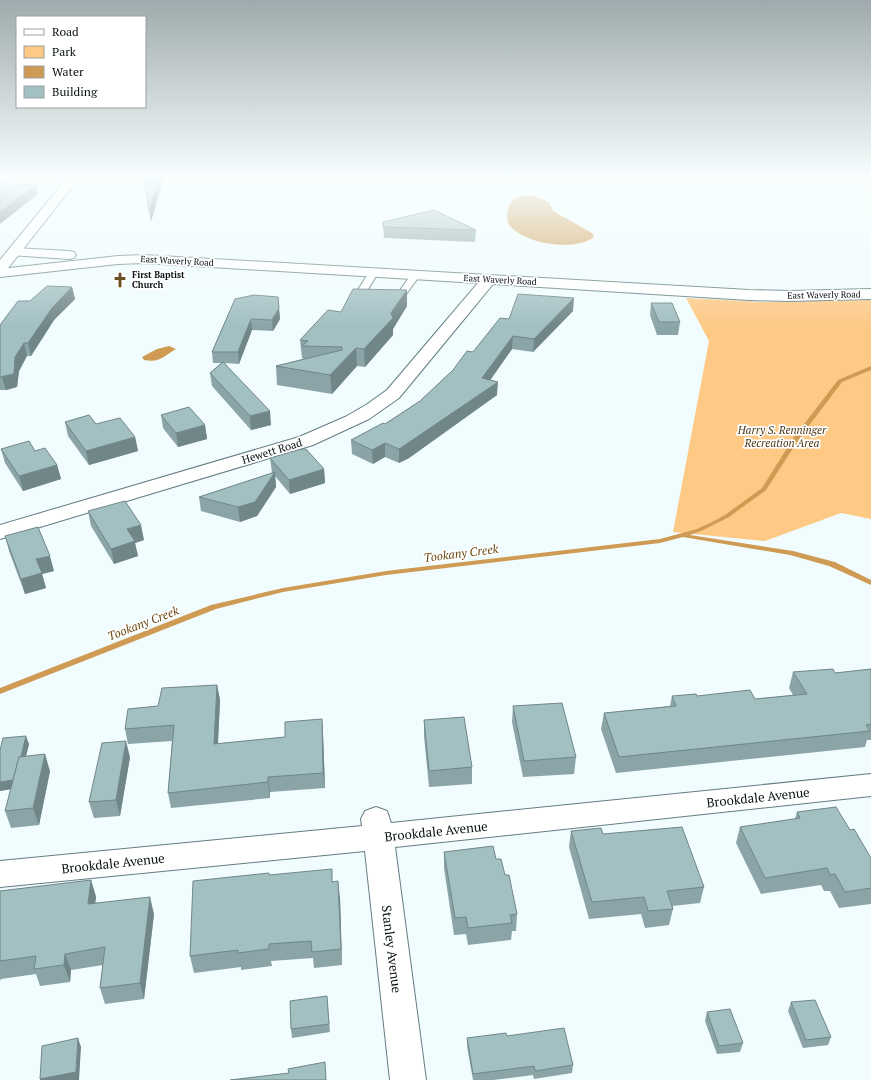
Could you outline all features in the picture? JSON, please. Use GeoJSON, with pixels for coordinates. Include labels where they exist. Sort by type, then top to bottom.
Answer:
{"type":"FeatureCollection","features":[{"type":"Feature","properties":{"kind":"street"},"geometry":{"type":"LineString","coordinates":[[0,269],[34,227]]}},
{"type":"Feature","properties":{"kind":"street","name":"East Waverly Road"},"geometry":{"type":"LineString","coordinates":[[15,252],[130,260],[155,260],[764,296],[871,294]]}},
{"type":"Feature","properties":{"kind":"street","name":"East Waverly Road"},"geometry":{"type":"LineString","coordinates":[[0,273],[130,260]]}},
{"type":"Feature","properties":{"kind":"street","name":"Hewett Road"},"geometry":{"type":"LineString","coordinates":[[0,532],[306,441],[351,422],[383,403],[393,394],[489,280]]}},
{"type":"Feature","properties":{"kind":"street","name":"Brookdale Avenue"},"geometry":{"type":"LineString","coordinates":[[0,874],[377,828],[871,785]]}},
{"type":"Feature","properties":{"kind":"street","name":"Stanley Avenue"},"geometry":{"type":"LineString","coordinates":[[377,828],[408,1080]]}},
{"type":"Feature","properties":{"kind":"lane"},"geometry":{"type":"LineString","coordinates":[[373,273],[359,296],[366,298],[400,298],[415,275]]}},
{"type":"Feature","properties":{"kind":"green space","name":"Harry S. Renninger Recreation Area"},"geometry":{"type":"Polygon","coordinates":[[[686,298],[763,302],[871,300],[871,519],[841,513],[765,541],[673,532],[709,341],[686,298]]]}},
{"type":"Feature","properties":{"kind":"water"},"geometry":{"type":"Polygon","coordinates":[[[512,227],[582,227],[592,233],[594,237],[586,242],[563,245],[538,241],[517,232],[512,227]]]}},
{"type":"Feature","properties":{"kind":"water"},"geometry":{"type":"Polygon","coordinates":[[[169,346],[176,349],[158,360],[149,361],[144,360],[142,357],[157,349],[169,346]]]}},
{"type":"Feature","properties":{"kind":"building"},"geometry":{"type":"Polygon","coordinates":[[[395,227],[471,227],[476,230],[395,227]]]}},
{"type":"Feature","properties":{"kind":"building"},"geometry":{"type":"Polygon","coordinates":[[[47,286],[72,287],[52,308],[28,343],[24,343],[15,357],[14,374],[0,377],[0,325],[18,301],[30,301],[47,286]]]}},
{"type":"Feature","properties":{"kind":"building"},"geometry":{"type":"Polygon","coordinates":[[[353,289],[407,290],[391,313],[393,318],[364,349],[356,348],[330,375],[276,366],[342,350],[342,347],[302,346],[308,341],[300,340],[328,310],[341,312],[353,289]]]}},
{"type":"Feature","properties":{"kind":"building"},"geometry":{"type":"Polygon","coordinates":[[[518,294],[574,298],[534,339],[513,336],[482,378],[498,382],[399,449],[385,443],[372,450],[351,440],[383,423],[385,424],[420,401],[453,370],[467,351],[473,352],[500,318],[509,319],[518,294]]]}},
{"type":"Feature","properties":{"kind":"building"},"geometry":{"type":"Polygon","coordinates":[[[254,295],[278,297],[279,308],[272,320],[251,319],[238,352],[212,352],[235,299],[254,295]]]}},
{"type":"Feature","properties":{"kind":"building"},"geometry":{"type":"Polygon","coordinates":[[[651,303],[672,303],[680,322],[659,322],[651,303]]]}},
{"type":"Feature","properties":{"kind":"building"},"geometry":{"type":"Polygon","coordinates":[[[223,362],[270,411],[250,416],[210,373],[223,362]]]}},
{"type":"Feature","properties":{"kind":"building"},"geometry":{"type":"Polygon","coordinates":[[[189,407],[205,425],[176,433],[161,415],[189,407]]]}},
{"type":"Feature","properties":{"kind":"building"},"geometry":{"type":"Polygon","coordinates":[[[89,415],[96,424],[120,418],[135,437],[86,451],[65,422],[89,415]]]}},
{"type":"Feature","properties":{"kind":"building"},"geometry":{"type":"Polygon","coordinates":[[[29,441],[35,451],[45,448],[57,465],[19,476],[1,449],[29,441]]]}},
{"type":"Feature","properties":{"kind":"building"},"geometry":{"type":"Polygon","coordinates":[[[301,449],[306,449],[324,469],[289,480],[270,458],[301,449]]]}},
{"type":"Feature","properties":{"kind":"building"},"geometry":{"type":"Polygon","coordinates":[[[275,472],[255,502],[238,507],[199,497],[275,472]]]}},
{"type":"Feature","properties":{"kind":"building"},"geometry":{"type":"Polygon","coordinates":[[[125,501],[141,525],[127,529],[135,541],[111,549],[88,511],[125,501]]]}},
{"type":"Feature","properties":{"kind":"building"},"geometry":{"type":"Polygon","coordinates":[[[38,527],[50,556],[36,559],[42,573],[21,579],[5,536],[38,527]]]}},
{"type":"Feature","properties":{"kind":"building"},"geometry":{"type":"Polygon","coordinates":[[[833,669],[835,673],[871,669],[871,724],[866,725],[870,731],[619,757],[604,713],[676,706],[672,696],[696,694],[697,696],[750,690],[755,699],[807,694],[793,672],[833,669]]]}},
{"type":"Feature","properties":{"kind":"building"},"geometry":{"type":"Polygon","coordinates":[[[217,685],[214,744],[285,737],[285,722],[322,719],[323,773],[268,777],[268,782],[168,793],[174,725],[125,729],[128,709],[158,706],[162,688],[217,685]]]}},
{"type":"Feature","properties":{"kind":"building"},"geometry":{"type":"Polygon","coordinates":[[[562,703],[576,757],[524,761],[513,706],[562,703]]]}},
{"type":"Feature","properties":{"kind":"building"},"geometry":{"type":"Polygon","coordinates":[[[464,717],[472,767],[429,771],[424,720],[464,717]]]}},
{"type":"Feature","properties":{"kind":"building"},"geometry":{"type":"Polygon","coordinates":[[[26,736],[13,780],[0,782],[0,750],[3,738],[26,736]]]}},
{"type":"Feature","properties":{"kind":"building"},"geometry":{"type":"Polygon","coordinates":[[[126,741],[116,800],[89,802],[102,743],[126,741]]]}},
{"type":"Feature","properties":{"kind":"building"},"geometry":{"type":"Polygon","coordinates":[[[45,754],[33,808],[5,811],[19,757],[45,754]]]}},
{"type":"Feature","properties":{"kind":"building"},"geometry":{"type":"Polygon","coordinates":[[[836,807],[850,830],[854,829],[871,858],[871,888],[845,892],[835,874],[830,875],[827,868],[765,878],[740,827],[800,818],[797,812],[836,807]]]}},
{"type":"Feature","properties":{"kind":"building"},"geometry":{"type":"Polygon","coordinates":[[[682,827],[704,887],[667,891],[673,909],[648,911],[644,897],[592,902],[571,831],[601,828],[603,834],[682,827]]]}},
{"type":"Feature","properties":{"kind":"building"},"geometry":{"type":"Polygon","coordinates":[[[493,846],[496,859],[501,859],[505,875],[509,875],[517,914],[510,915],[512,923],[468,928],[466,917],[455,918],[444,852],[493,846]]]}},
{"type":"Feature","properties":{"kind":"building"},"geometry":{"type":"Polygon","coordinates":[[[332,869],[332,882],[338,881],[341,949],[312,952],[311,941],[269,944],[269,949],[238,953],[238,950],[190,956],[193,881],[269,873],[269,875],[332,869]]]}},
{"type":"Feature","properties":{"kind":"building"},"geometry":{"type":"Polygon","coordinates":[[[91,880],[88,904],[150,897],[140,983],[100,988],[105,947],[65,954],[64,965],[34,969],[36,956],[0,961],[0,891],[91,880]]]}},
{"type":"Feature","properties":{"kind":"building"},"geometry":{"type":"Polygon","coordinates":[[[327,996],[329,1024],[291,1029],[290,1001],[327,996]]]}},
{"type":"Feature","properties":{"kind":"building"},"geometry":{"type":"Polygon","coordinates":[[[815,1000],[831,1037],[806,1040],[791,1002],[815,1000]]]}},
{"type":"Feature","properties":{"kind":"building"},"geometry":{"type":"Polygon","coordinates":[[[730,1009],[743,1043],[719,1046],[707,1012],[730,1009]]]}},
{"type":"Feature","properties":{"kind":"building"},"geometry":{"type":"Polygon","coordinates":[[[564,1028],[573,1065],[535,1071],[534,1066],[473,1074],[467,1038],[506,1033],[507,1036],[564,1028]]]}},
{"type":"Feature","properties":{"kind":"building"},"geometry":{"type":"Polygon","coordinates":[[[78,1038],[76,1072],[40,1079],[42,1046],[78,1038]]]}},
{"type":"Feature","properties":{"kind":"building"},"geometry":{"type":"Polygon","coordinates":[[[325,1062],[326,1080],[230,1080],[289,1073],[288,1069],[325,1062]]]}},
{"type":"Feature","properties":{"kind":"waterway","name":"Tookany Creek"},"geometry":{"type":"LineString","coordinates":[[0,691],[214,607],[283,590],[386,573],[660,541],[699,530],[727,516],[764,489],[796,438],[840,381],[871,368]]}},
{"type":"Feature","properties":{"kind":"waterway"},"geometry":{"type":"LineString","coordinates":[[686,536],[790,553],[832,564],[871,583]]}},
{"type":"Feature","properties":{"kind":"place","name":"First Baptist Church"},"geometry":{"type":"Point","coordinates":[120,280]}}]}
